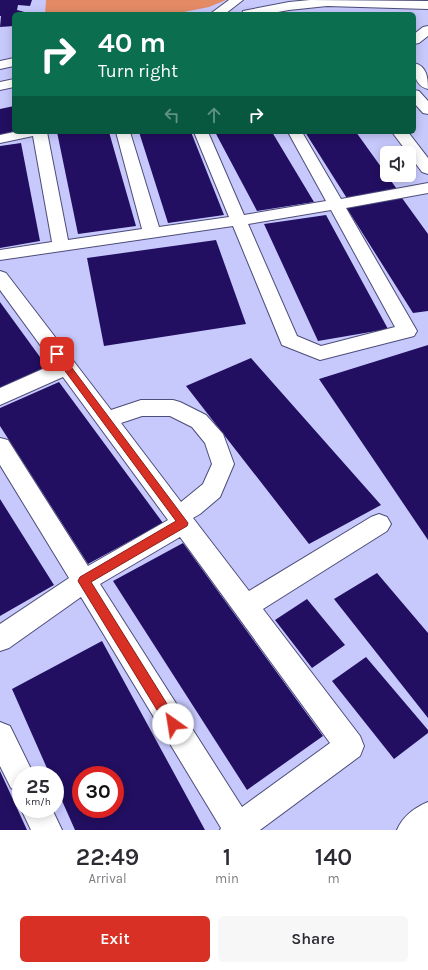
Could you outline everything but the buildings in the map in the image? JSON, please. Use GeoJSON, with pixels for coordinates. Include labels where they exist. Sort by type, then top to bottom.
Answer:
{"type":"FeatureCollection","features":[{"type":"Feature","properties":{"kind":"main road"},"geometry":{"type":"LineString","coordinates":[[219,12],[237,0]]}},
{"type":"Feature","properties":{"kind":"main road"},"geometry":{"type":"LineString","coordinates":[[260,12],[330,1],[428,5]]}},
{"type":"Feature","properties":{"kind":"main road"},"geometry":{"type":"LineString","coordinates":[[330,1],[340,12]]}},
{"type":"Feature","properties":{"kind":"main road"},"geometry":{"type":"LineString","coordinates":[[416,17],[428,17]]}},
{"type":"Feature","properties":{"kind":"main road"},"geometry":{"type":"LineString","coordinates":[[416,39],[428,30]]}},
{"type":"Feature","properties":{"kind":"main road"},"geometry":{"type":"LineString","coordinates":[[0,58],[12,56]]}},
{"type":"Feature","properties":{"kind":"main road"},"geometry":{"type":"LineString","coordinates":[[0,64],[12,62]]}},
{"type":"Feature","properties":{"kind":"main road"},"geometry":{"type":"LineString","coordinates":[[416,70],[428,85]]}},
{"type":"Feature","properties":{"kind":"main road"},"geometry":{"type":"LineString","coordinates":[[0,76],[12,74]]}},
{"type":"Feature","properties":{"kind":"main road"},"geometry":{"type":"LineString","coordinates":[[0,86],[12,83]]}},
{"type":"Feature","properties":{"kind":"main road"},"geometry":{"type":"LineString","coordinates":[[416,96],[428,110]]}},
{"type":"Feature","properties":{"kind":"main road"},"geometry":{"type":"LineString","coordinates":[[402,134],[428,169]]}},
{"type":"Feature","properties":{"kind":"street"},"geometry":{"type":"LineString","coordinates":[[0,139],[24,134]]}},
{"type":"Feature","properties":{"kind":"street"},"geometry":{"type":"LineString","coordinates":[[40,134],[62,246]]}},
{"type":"Feature","properties":{"kind":"street"},"geometry":{"type":"LineString","coordinates":[[124,134],[152,233]]}},
{"type":"Feature","properties":{"kind":"street"},"geometry":{"type":"LineString","coordinates":[[202,134],[290,340],[320,353],[407,330],[296,134]]}},
{"type":"Feature","properties":{"kind":"street"},"geometry":{"type":"LineString","coordinates":[[0,255],[239,220],[428,188]]}},
{"type":"Feature","properties":{"kind":"street"},"geometry":{"type":"LineString","coordinates":[[0,277],[350,746],[236,829],[0,446]]}},
{"type":"Feature","properties":{"kind":"street"},"geometry":{"type":"LineString","coordinates":[[0,397],[67,367]]}},
{"type":"Feature","properties":{"kind":"street"},"geometry":{"type":"LineString","coordinates":[[0,639],[84,581],[180,519],[212,490],[223,464],[216,440],[199,421],[173,408],[141,408],[107,420]]}},
{"type":"Feature","properties":{"kind":"street"},"geometry":{"type":"LineString","coordinates":[[246,606],[380,524]]}},
{"type":"Feature","properties":{"kind":"street"},"geometry":{"type":"LineString","coordinates":[[0,736],[15,766]]}},
{"type":"Feature","properties":{"kind":"street"},"geometry":{"type":"LineString","coordinates":[[412,830],[428,817]]}},
{"type":"Feature","properties":{"kind":"street"},"geometry":{"type":"LineString","coordinates":[[41,818],[47,830]]}},
{"type":"Feature","properties":{"kind":"shaded area"},"geometry":{"type":"Polygon","coordinates":[[[46,0],[226,0],[209,7],[184,12],[45,12],[46,0]]]}},
{"type":"Feature","properties":{"kind":"route"},"geometry":{"type":"LineString","coordinates":[[57,354],[183,523],[84,581],[173,724]]}}]}
